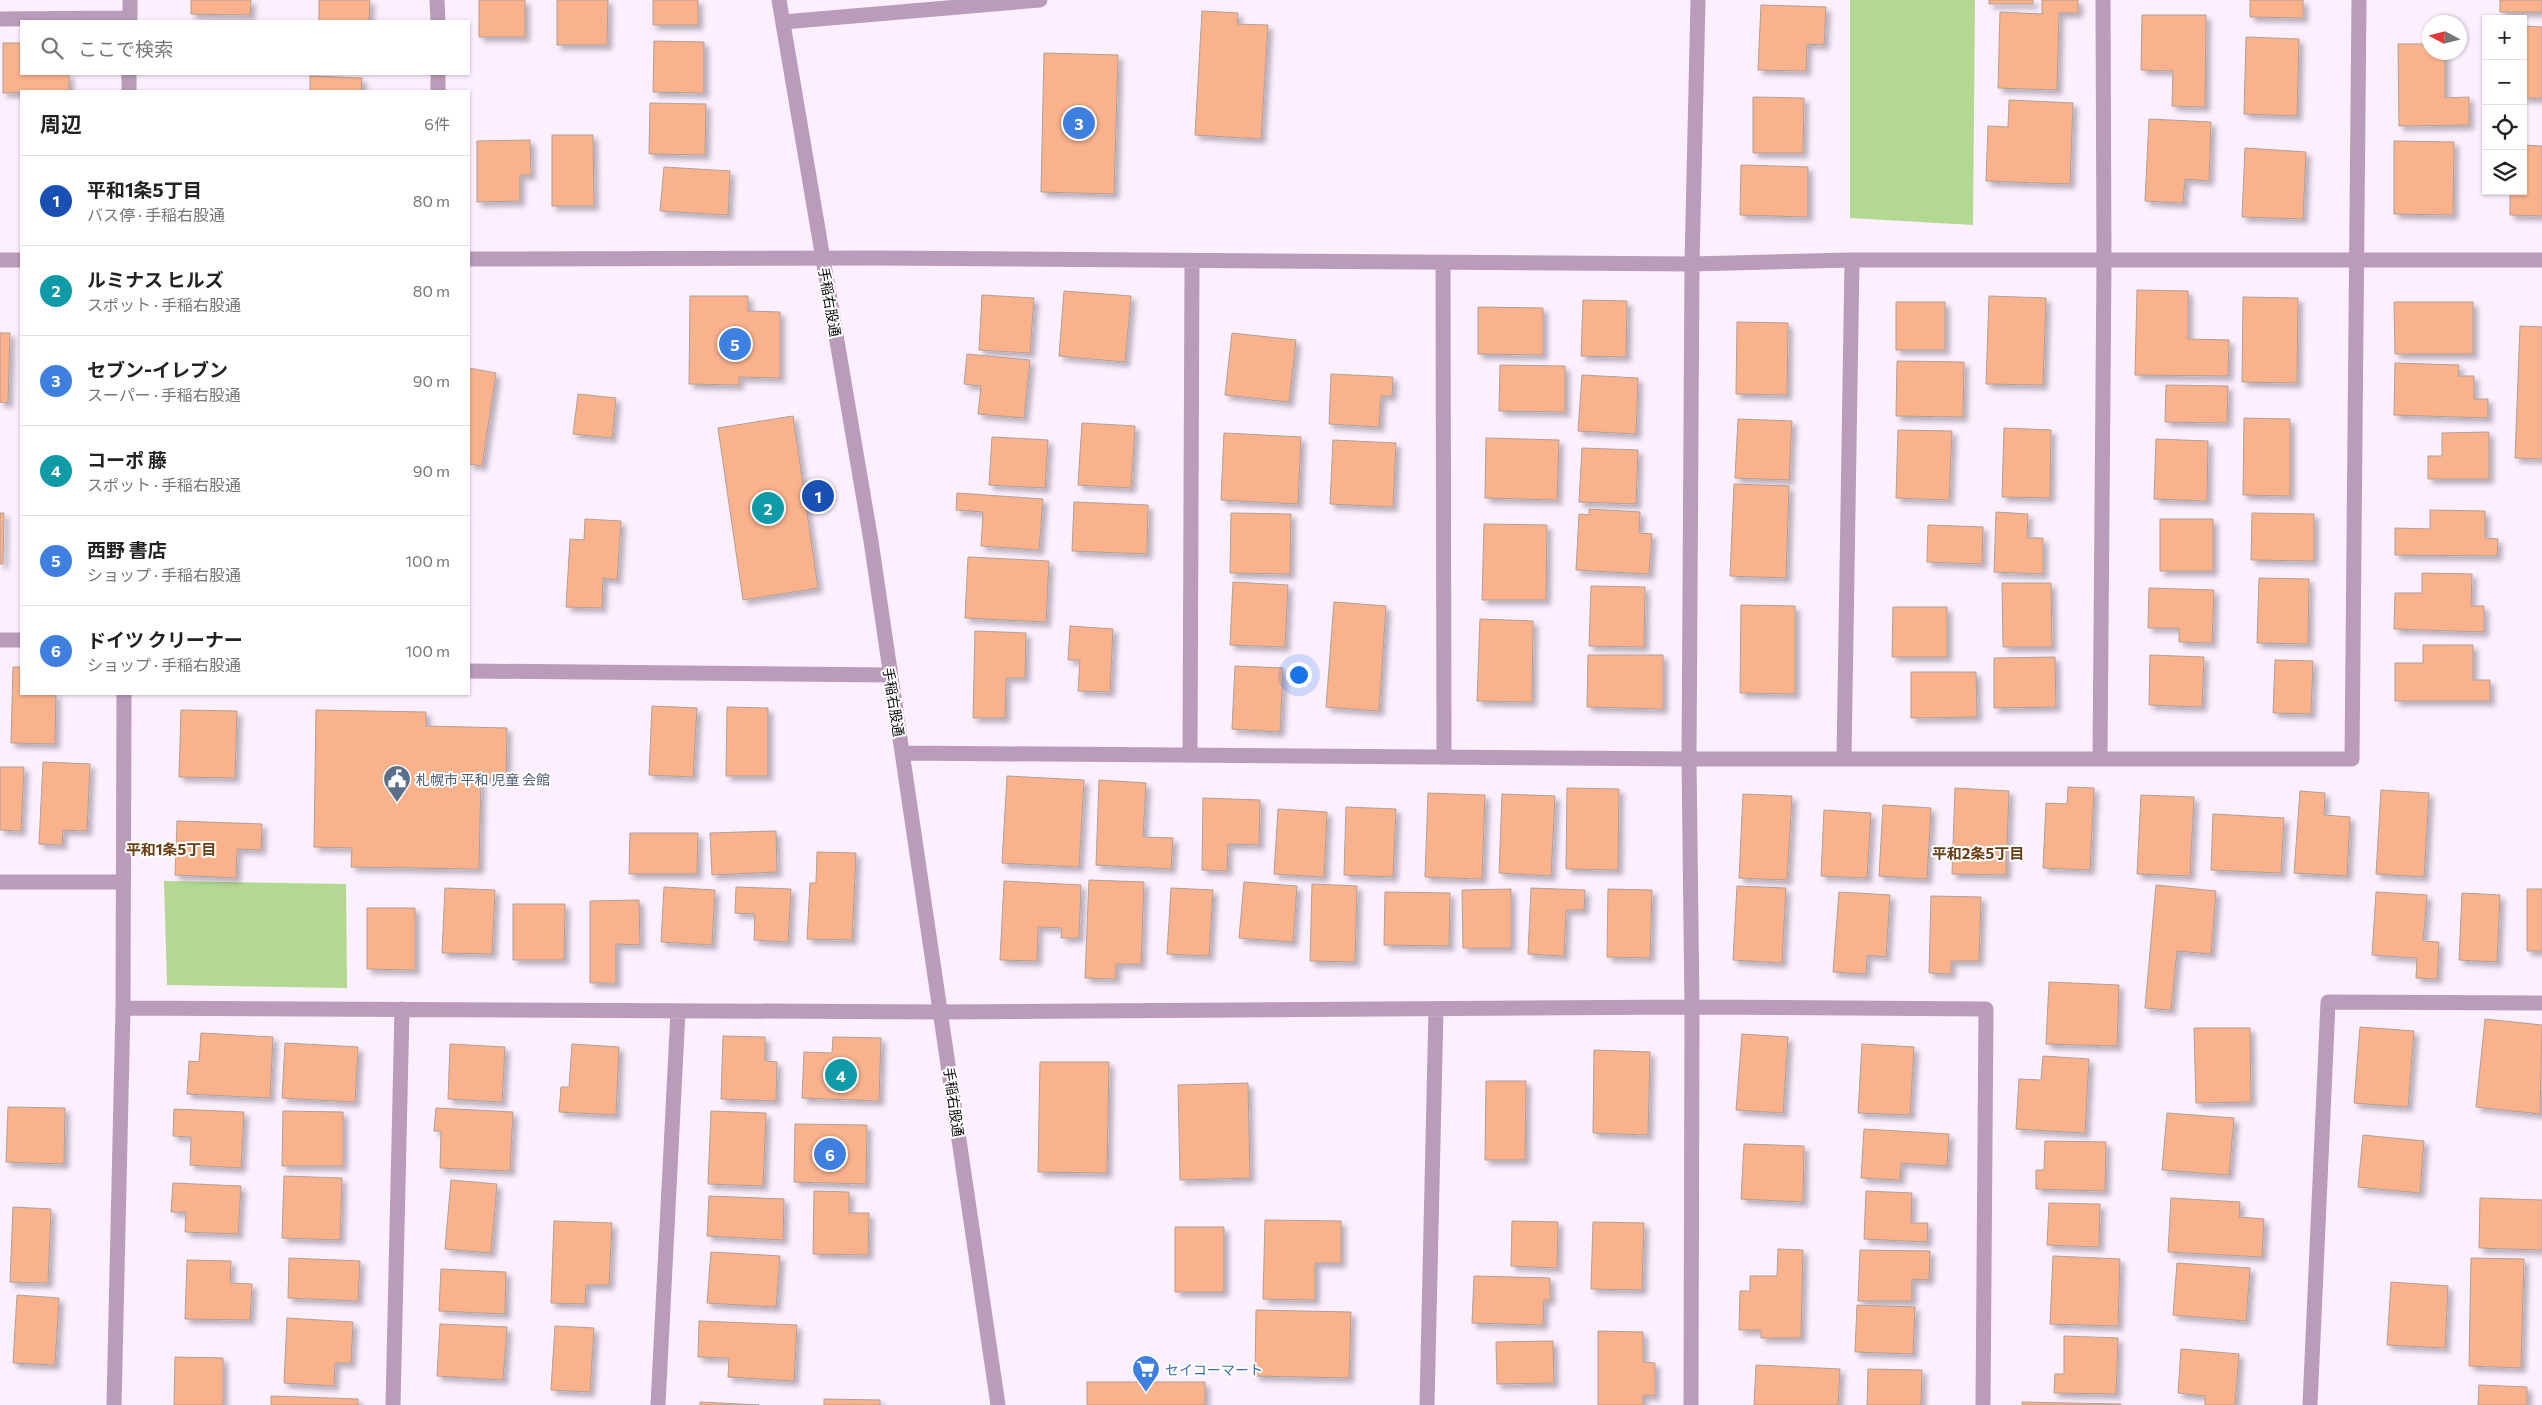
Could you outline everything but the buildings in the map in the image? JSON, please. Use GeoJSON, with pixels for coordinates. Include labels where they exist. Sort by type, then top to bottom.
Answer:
{"type":"FeatureCollection","features":[{"type":"Feature","properties":{"kind":"street"},"geometry":{"type":"LineString","coordinates":[[0,19],[130,20],[130,0]]}},
{"type":"Feature","properties":{"kind":"street"},"geometry":{"type":"LineString","coordinates":[[437,0],[438,20]]}},
{"type":"Feature","properties":{"kind":"street","name":"手稲右股通"},"geometry":{"type":"LineString","coordinates":[[779,0],[870,541],[998,1405]]}},
{"type":"Feature","properties":{"kind":"street"},"geometry":{"type":"LineString","coordinates":[[783,22],[1040,0]]}},
{"type":"Feature","properties":{"kind":"street"},"geometry":{"type":"LineString","coordinates":[[1691,1405],[1692,1007],[1689,759],[1692,264],[1698,0]]}},
{"type":"Feature","properties":{"kind":"street"},"geometry":{"type":"LineString","coordinates":[[2100,758],[2104,262],[2103,0]]}},
{"type":"Feature","properties":{"kind":"street"},"geometry":{"type":"LineString","coordinates":[[902,753],[1689,759],[2352,759],[2355,260],[2359,0]]}},
{"type":"Feature","properties":{"kind":"street"},"geometry":{"type":"LineString","coordinates":[[129,75],[129,90]]}},
{"type":"Feature","properties":{"kind":"street"},"geometry":{"type":"LineString","coordinates":[[438,75],[438,90]]}},
{"type":"Feature","properties":{"kind":"street"},"geometry":{"type":"LineString","coordinates":[[470,259],[823,258],[1692,264],[1852,260],[2104,262],[2542,260]]}},
{"type":"Feature","properties":{"kind":"street"},"geometry":{"type":"LineString","coordinates":[[0,260],[20,260]]}},
{"type":"Feature","properties":{"kind":"street"},"geometry":{"type":"LineString","coordinates":[[1190,755],[1192,260]]}},
{"type":"Feature","properties":{"kind":"street"},"geometry":{"type":"LineString","coordinates":[[1844,758],[1852,260]]}},
{"type":"Feature","properties":{"kind":"street"},"geometry":{"type":"LineString","coordinates":[[1443,262],[1444,756]]}},
{"type":"Feature","properties":{"kind":"street"},"geometry":{"type":"LineString","coordinates":[[0,640],[20,640]]}},
{"type":"Feature","properties":{"kind":"street"},"geometry":{"type":"LineString","coordinates":[[470,671],[890,674]]}},
{"type":"Feature","properties":{"kind":"street"},"geometry":{"type":"LineString","coordinates":[[114,1405],[122,1008],[124,695]]}},
{"type":"Feature","properties":{"kind":"street"},"geometry":{"type":"LineString","coordinates":[[0,882],[123,882]]}},
{"type":"Feature","properties":{"kind":"street"},"geometry":{"type":"LineString","coordinates":[[2310,1405],[2328,1002],[2542,1004]]}},
{"type":"Feature","properties":{"kind":"street"},"geometry":{"type":"LineString","coordinates":[[122,1008],[941,1012],[1692,1007],[1986,1009],[1983,1405]]}},
{"type":"Feature","properties":{"kind":"street"},"geometry":{"type":"LineString","coordinates":[[393,1405],[402,1009]]}},
{"type":"Feature","properties":{"kind":"street"},"geometry":{"type":"LineString","coordinates":[[1427,1405],[1436,1009]]}},
{"type":"Feature","properties":{"kind":"street"},"geometry":{"type":"LineString","coordinates":[[658,1405],[678,1011]]}},
{"type":"Feature","properties":{"kind":"green space"},"geometry":{"type":"Polygon","coordinates":[[[1850,0],[1975,0],[1973,225],[1850,218],[1850,0]]]}},
{"type":"Feature","properties":{"kind":"green space"},"geometry":{"type":"Polygon","coordinates":[[[164,881],[346,884],[347,988],[167,985],[164,881]]]}},
{"type":"Feature","properties":{"kind":"place","name":"セブン-イレブン"},"geometry":{"type":"Point","coordinates":[1079,123]}},
{"type":"Feature","properties":{"kind":"place","name":"西野 書店"},"geometry":{"type":"Point","coordinates":[735,344]}},
{"type":"Feature","properties":{"kind":"place","name":"平和1条5丁目"},"geometry":{"type":"Point","coordinates":[818,496]}},
{"type":"Feature","properties":{"kind":"place","name":"ルミナス ヒルズ"},"geometry":{"type":"Point","coordinates":[768,508]}},
{"type":"Feature","properties":{"kind":"place","name":"札幌市 平和 児童 会館"},"geometry":{"type":"Point","coordinates":[397,803]}},
{"type":"Feature","properties":{"kind":"place","name":"コーポ 藤"},"geometry":{"type":"Point","coordinates":[841,1075]}},
{"type":"Feature","properties":{"kind":"place","name":"ドイツ クリーナー"},"geometry":{"type":"Point","coordinates":[830,1154]}},
{"type":"Feature","properties":{"kind":"place","name":"セイコーマート"},"geometry":{"type":"Point","coordinates":[1146,1393]}},
{"type":"Feature","properties":{"kind":"district","name":"平和1条5丁目"},"geometry":{"type":"Point","coordinates":[171,849]}},
{"type":"Feature","properties":{"kind":"district","name":"平和2条5丁目"},"geometry":{"type":"Point","coordinates":[1978,853]}}]}
